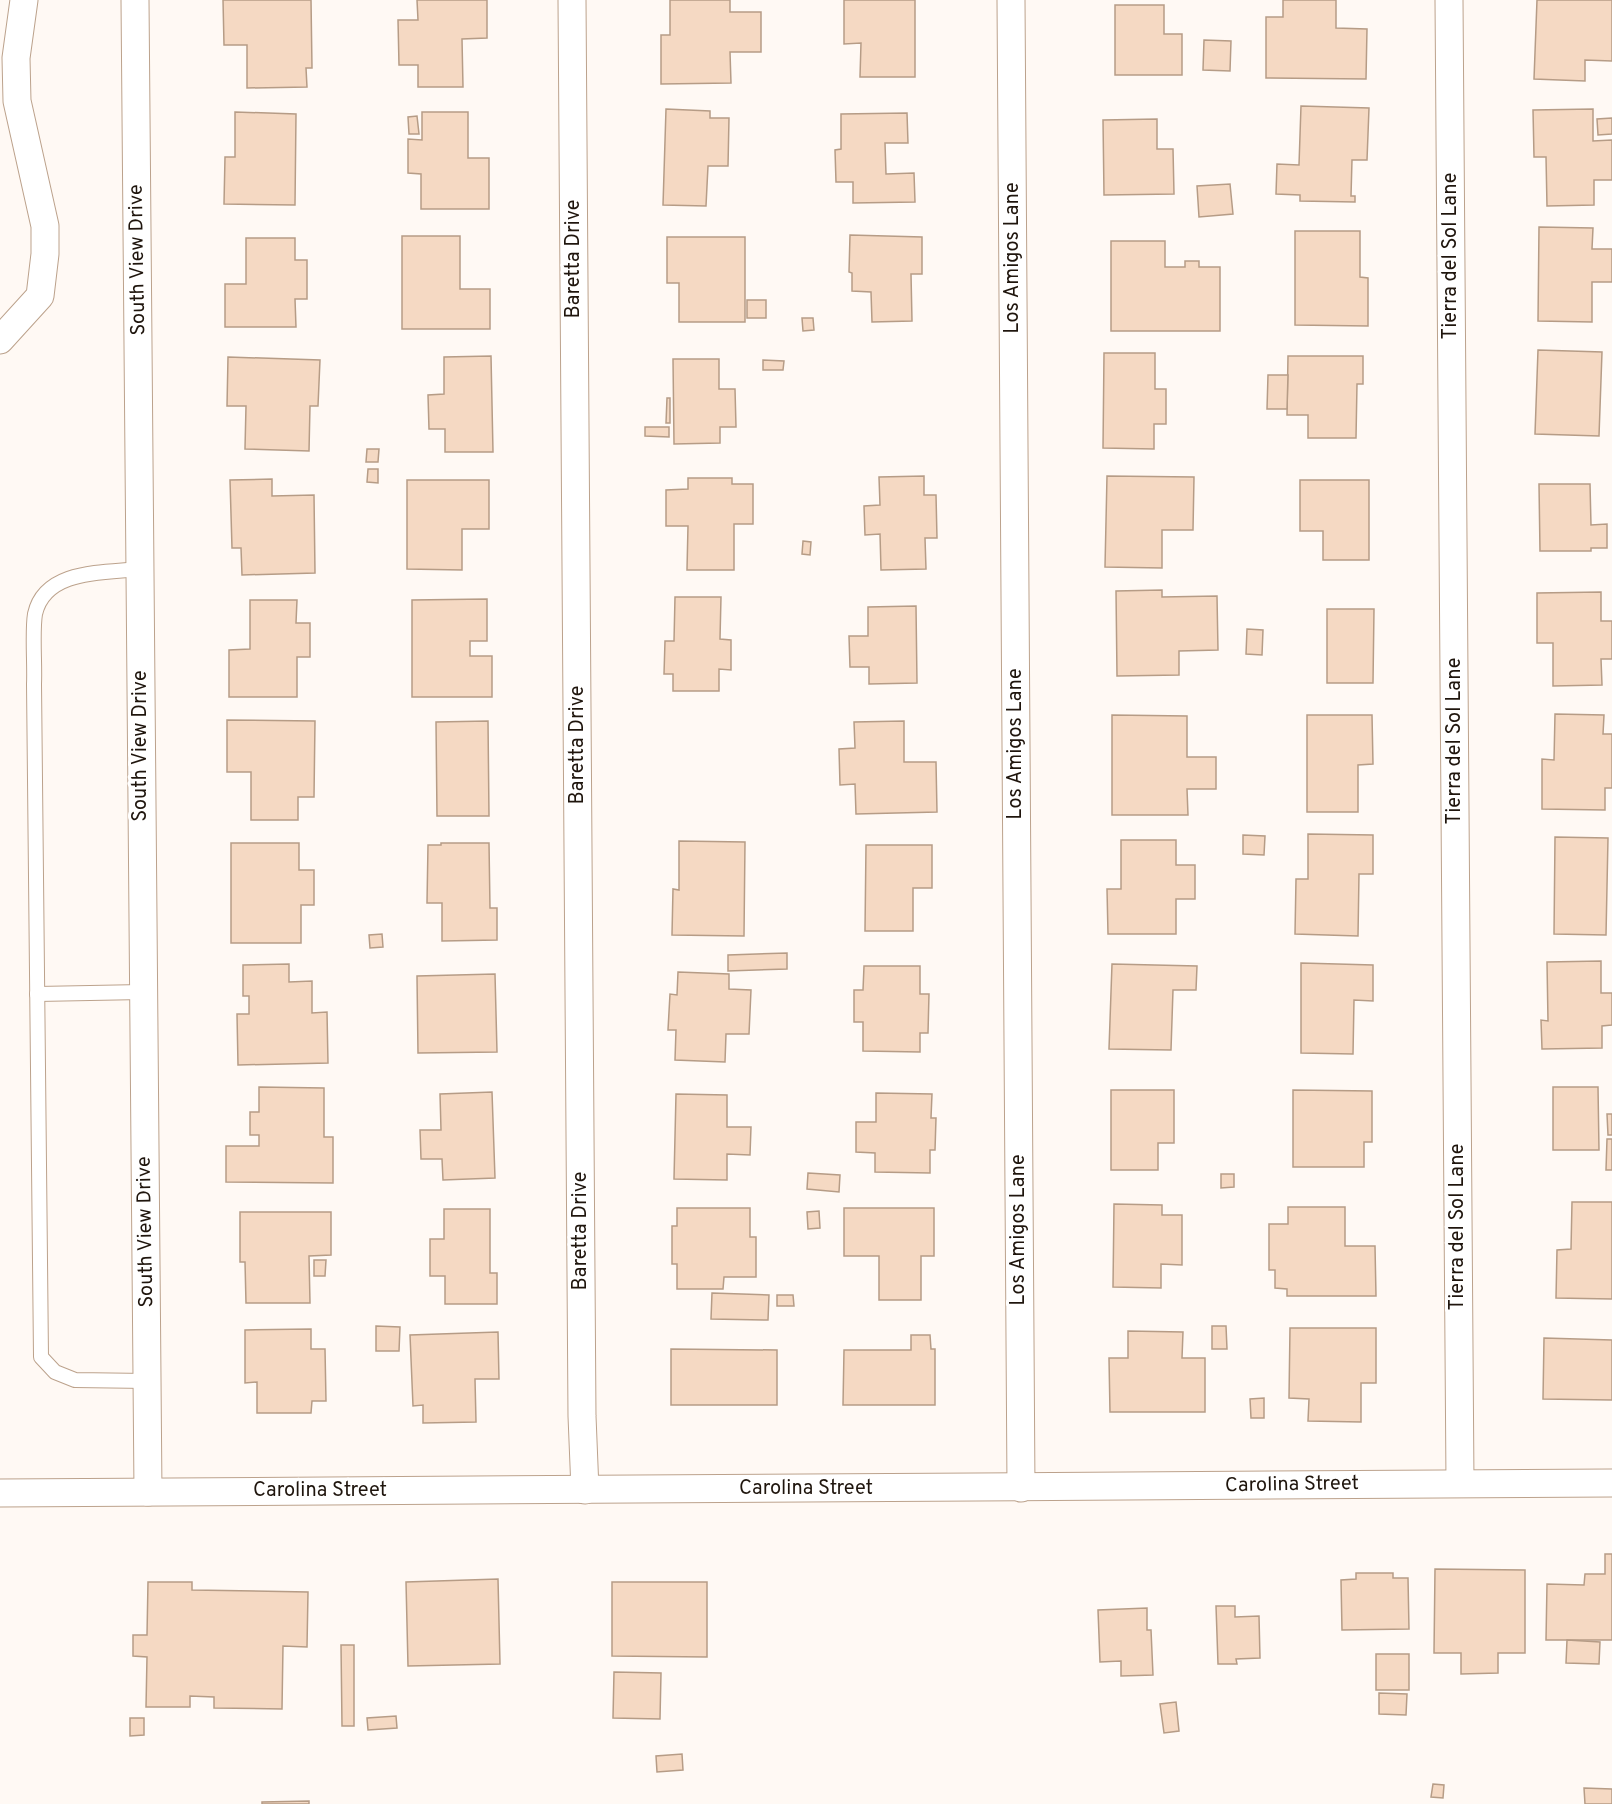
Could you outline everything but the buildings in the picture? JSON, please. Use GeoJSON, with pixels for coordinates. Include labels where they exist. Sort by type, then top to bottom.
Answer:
{"type":"FeatureCollection","features":[{"type":"Feature","properties":{"kind":"street"},"geometry":{"type":"LineString","coordinates":[[0,340],[40,296],[45,254],[45,226],[17,101],[16,58],[24,0]]}},
{"type":"Feature","properties":{"kind":"street","name":"South View Drive"},"geometry":{"type":"LineString","coordinates":[[135,0],[148,1492]]}},
{"type":"Feature","properties":{"kind":"street","name":"Baretta Drive"},"geometry":{"type":"LineString","coordinates":[[572,0],[582,1416],[585,1490]]}},
{"type":"Feature","properties":{"kind":"street","name":"Los Amigos Lane"},"geometry":{"type":"LineString","coordinates":[[1011,0],[1021,1488]]}},
{"type":"Feature","properties":{"kind":"street","name":"Tierra del Sol Lane"},"geometry":{"type":"LineString","coordinates":[[1449,0],[1460,1483]]}},
{"type":"Feature","properties":{"kind":"street","name":"Carolina Street"},"geometry":{"type":"LineString","coordinates":[[0,1493],[1612,1483]]}},
{"type":"Feature","properties":{"kind":"lane"},"geometry":{"type":"LineString","coordinates":[[140,569],[87,575],[57,582],[43,595],[35,615],[37,994],[41,1357],[55,1372],[75,1380],[147,1381]]}},
{"type":"Feature","properties":{"kind":"lane"},"geometry":{"type":"LineString","coordinates":[[37,994],[143,992]]}}]}
